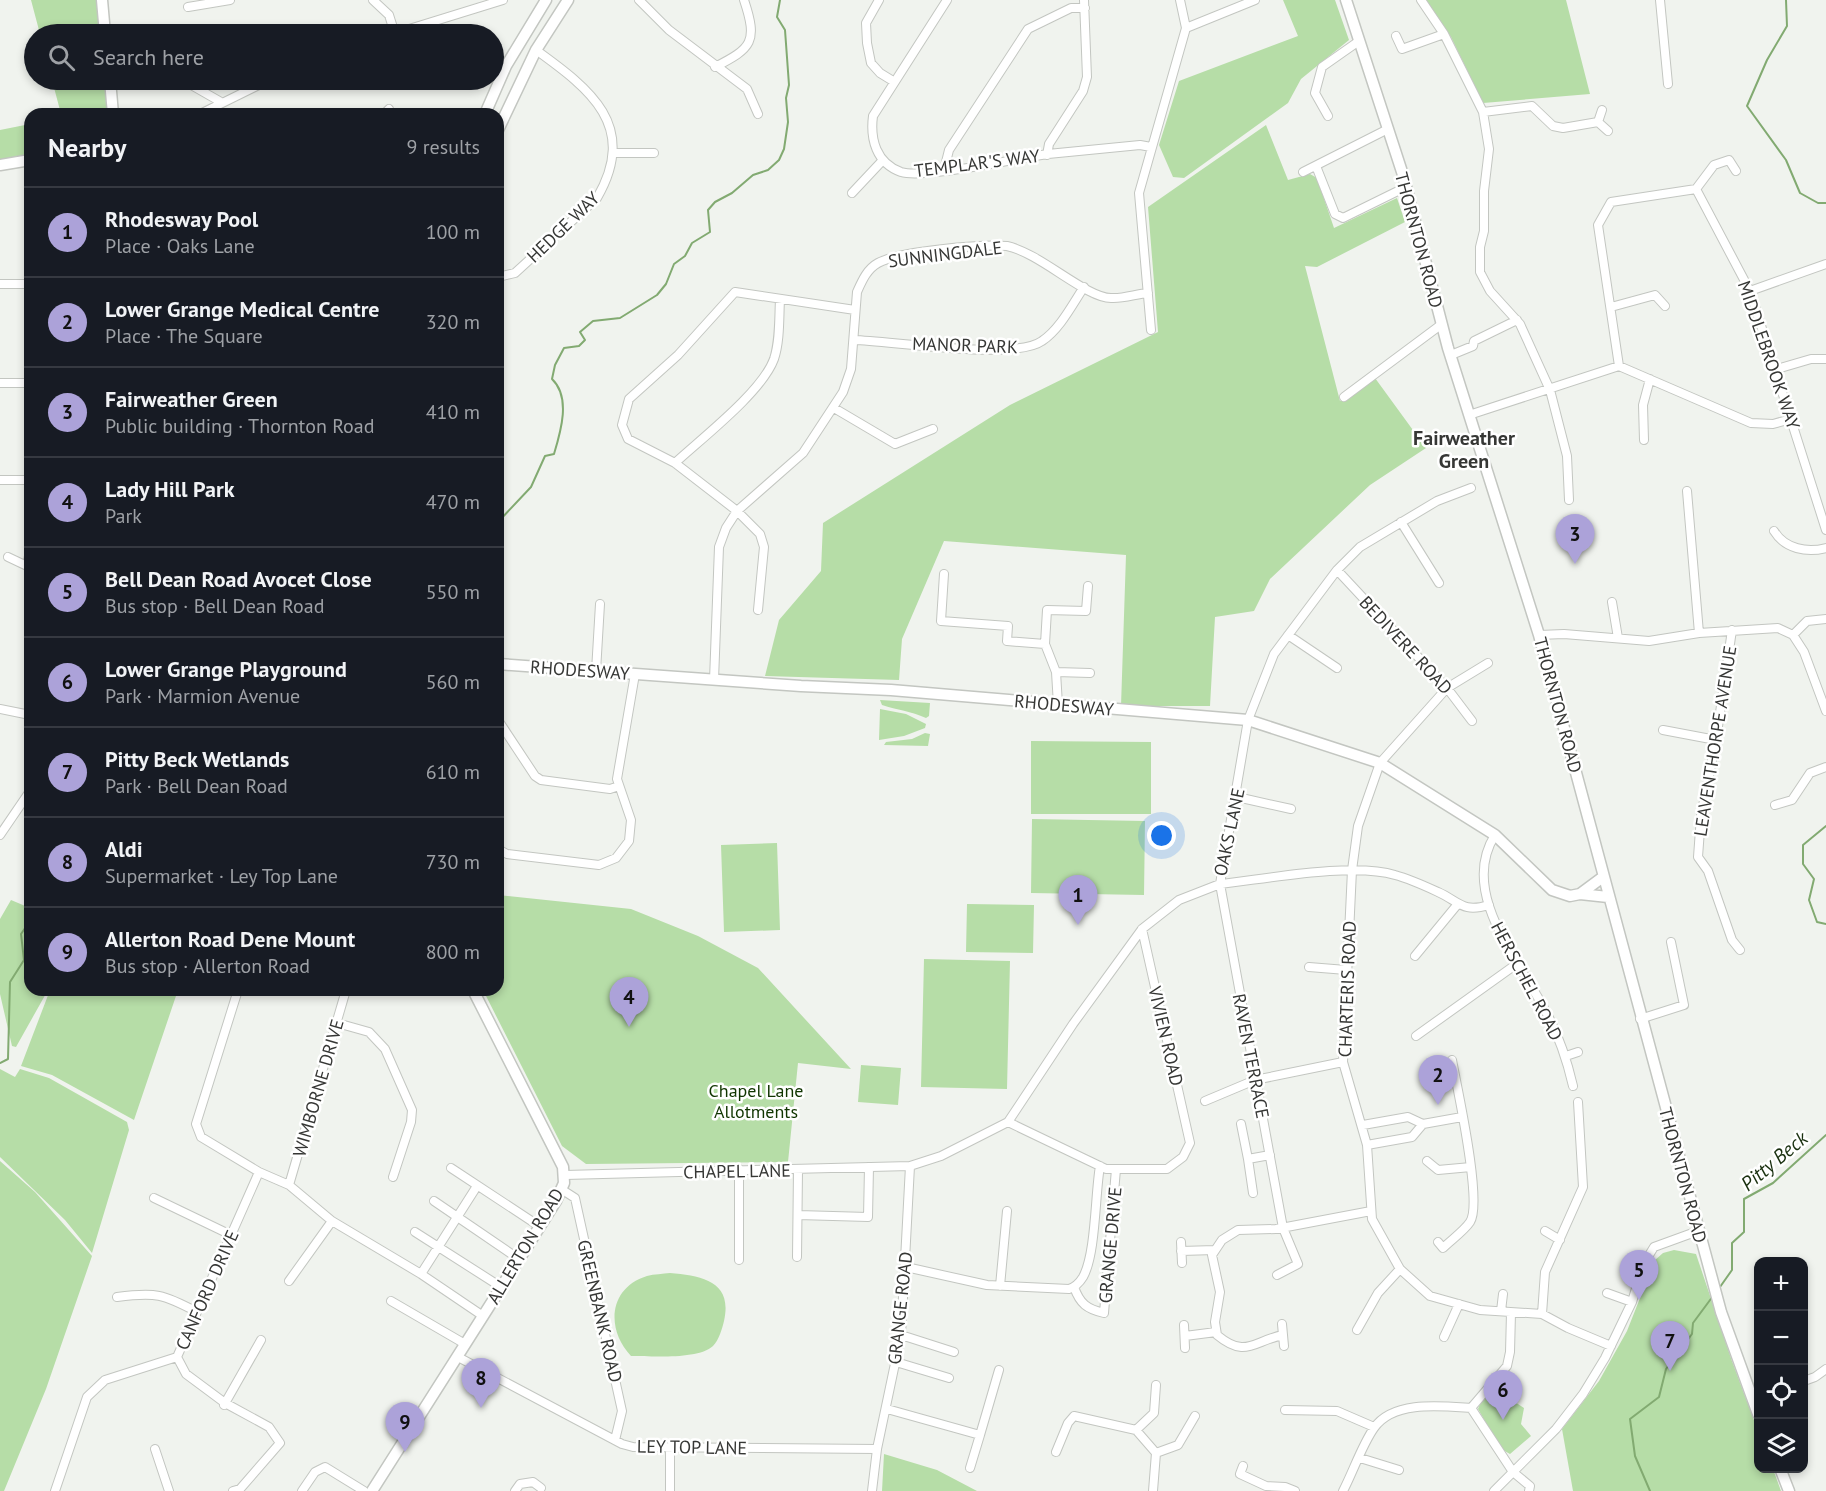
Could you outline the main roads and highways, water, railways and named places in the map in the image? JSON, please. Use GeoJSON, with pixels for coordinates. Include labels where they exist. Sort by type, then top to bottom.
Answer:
{"type":"FeatureCollection","features":[{"type":"Feature","properties":{"kind":"waterway"},"geometry":{"type":"LineString","coordinates":[[504,516],[531,487],[545,456],[554,454],[563,415],[563,405],[558,386],[552,379],[555,365],[564,348],[579,346],[585,340],[580,332],[593,321],[620,318],[657,295],[666,284],[674,264],[685,256],[692,243],[710,232],[708,210],[715,202],[732,193],[753,175],[768,170],[779,160],[784,149],[788,122],[786,98],[789,85],[785,30],[777,17],[780,0]]}},
{"type":"Feature","properties":{"kind":"waterway"},"geometry":{"type":"LineString","coordinates":[[1786,0],[1787,26],[1767,60],[1747,106],[1786,160],[1800,193],[1818,203],[1826,203]]}},
{"type":"Feature","properties":{"kind":"waterway","name":"Pitty Beck"},"geometry":{"type":"LineString","coordinates":[[1826,826],[1803,845],[1803,864],[1814,879],[1809,900],[1817,922],[1826,924]]}},
{"type":"Feature","properties":{"kind":"waterway"},"geometry":{"type":"LineString","coordinates":[[24,930],[21,934],[24,960]]}},
{"type":"Feature","properties":{"kind":"waterway"},"geometry":{"type":"LineString","coordinates":[[0,1063],[8,1059],[10,982],[24,960]]}},
{"type":"Feature","properties":{"kind":"waterway","name":"Pitty Beck"},"geometry":{"type":"LineString","coordinates":[[1720,1287],[1732,1270],[1732,1243],[1744,1232],[1744,1199],[1773,1183],[1826,1135]]}},
{"type":"Feature","properties":{"kind":"waterway","name":"Pitty Beck"},"geometry":{"type":"LineString","coordinates":[[1650,1491],[1635,1456],[1630,1419],[1659,1397],[1666,1369],[1692,1334],[1693,1323],[1713,1296]]}},
{"type":"Feature","properties":{"kind":"place","name":"Fairweather Green"},"geometry":{"type":"Point","coordinates":[1575,564]}},
{"type":"Feature","properties":{"kind":"place","name":"Rhodesway Pool"},"geometry":{"type":"Point","coordinates":[1078,925]}},
{"type":"Feature","properties":{"kind":"place","name":"Lady Hill Park"},"geometry":{"type":"Point","coordinates":[629,1027]}},
{"type":"Feature","properties":{"kind":"place","name":"Lower Grange Medical Centre"},"geometry":{"type":"Point","coordinates":[1438,1105]}},
{"type":"Feature","properties":{"kind":"place","name":"Bell Dean Road Avocet Close"},"geometry":{"type":"Point","coordinates":[1639,1300]}},
{"type":"Feature","properties":{"kind":"place","name":"Pitty Beck Wetlands"},"geometry":{"type":"Point","coordinates":[1670,1371]}},
{"type":"Feature","properties":{"kind":"place","name":"Aldi"},"geometry":{"type":"Point","coordinates":[481,1408]}},
{"type":"Feature","properties":{"kind":"place","name":"Lower Grange Playground"},"geometry":{"type":"Point","coordinates":[1503,1420]}},
{"type":"Feature","properties":{"kind":"place","name":"Allerton Road Dene Mount"},"geometry":{"type":"Point","coordinates":[405,1452]}},
{"type":"Feature","properties":{"kind":"district","name":"Fairweather Green"},"geometry":{"type":"Point","coordinates":[1464,450]}},
{"type":"Feature","properties":{"kind":"park label","name":"Chapel Lane Allotments"},"geometry":{"type":"Point","coordinates":[756,1100]}}]}
